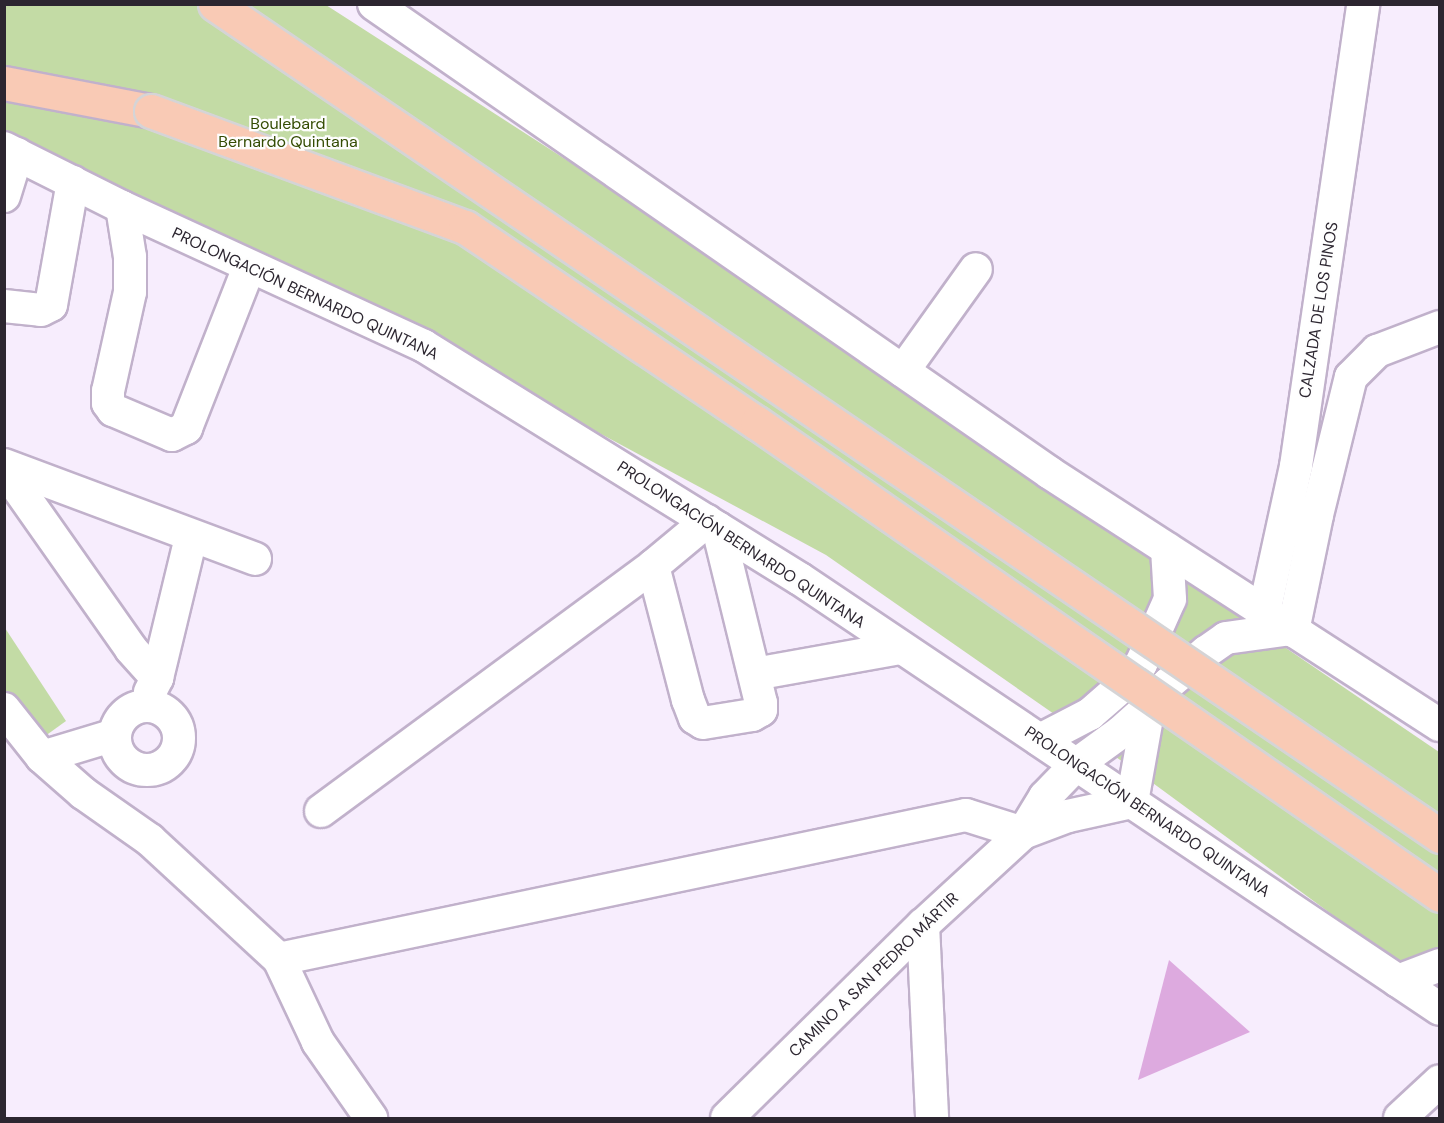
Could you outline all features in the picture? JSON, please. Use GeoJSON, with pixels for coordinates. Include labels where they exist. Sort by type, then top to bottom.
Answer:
{"type":"FeatureCollection","features":[{"type":"Feature","properties":{"kind":"main road"},"geometry":{"type":"LineString","coordinates":[[215,4],[1440,836]]}},
{"type":"Feature","properties":{"kind":"main road"},"geometry":{"type":"LineString","coordinates":[[4,83],[151,111],[465,227],[757,423],[1440,895]]}},
{"type":"Feature","properties":{"kind":"street"},"geometry":{"type":"LineString","coordinates":[[374,4],[903,371],[1264,613],[1440,724]]}},
{"type":"Feature","properties":{"kind":"street","name":"CALZADA DE LOS PINOS"},"geometry":{"type":"LineString","coordinates":[[1264,613],[1296,466],[1363,4]]}},
{"type":"Feature","properties":{"kind":"street"},"geometry":{"type":"LineString","coordinates":[[4,196],[10,151]]}},
{"type":"Feature","properties":{"kind":"street","name":"PROLONGACIÓN BERNARDO QUINTANA"},"geometry":{"type":"LineString","coordinates":[[10,151],[249,267],[424,346],[800,579],[1440,1009]]}},
{"type":"Feature","properties":{"kind":"street"},"geometry":{"type":"LineString","coordinates":[[4,306],[41,310],[51,304],[73,182]]}},
{"type":"Feature","properties":{"kind":"street"},"geometry":{"type":"LineString","coordinates":[[122,207],[130,257],[130,292],[108,391],[108,403],[113,410],[172,435],[186,428],[249,267]]}},
{"type":"Feature","properties":{"kind":"street"},"geometry":{"type":"LineString","coordinates":[[903,371],[976,269]]}},
{"type":"Feature","properties":{"kind":"street"},"geometry":{"type":"LineString","coordinates":[[1292,630],[1317,514],[1351,377],[1377,351],[1440,327]]}},
{"type":"Feature","properties":{"kind":"street"},"geometry":{"type":"LineString","coordinates":[[4,466],[255,559]]}},
{"type":"Feature","properties":{"kind":"street"},"geometry":{"type":"LineString","coordinates":[[4,466],[131,649],[157,678]]}},
{"type":"Feature","properties":{"kind":"street"},"geometry":{"type":"LineString","coordinates":[[321,811],[653,566],[713,525],[755,674],[761,710],[752,716],[711,724],[703,723],[695,718],[653,566]]}},
{"type":"Feature","properties":{"kind":"street"},"geometry":{"type":"LineString","coordinates":[[144,706],[157,678],[191,537]]}},
{"type":"Feature","properties":{"kind":"street"},"geometry":{"type":"LineString","coordinates":[[1040,740],[1090,714],[1128,681],[1141,664],[1170,598],[1167,549]]}},
{"type":"Feature","properties":{"kind":"street","name":"CAMINO A SAN PEDRO MÁRTIR"},"geometry":{"type":"LineString","coordinates":[[726,1119],[923,925],[1023,833],[1045,797],[1077,764],[1121,732],[1149,707],[1168,684],[1206,652],[1226,639],[1292,630]]}},
{"type":"Feature","properties":{"kind":"street"},"geometry":{"type":"LineString","coordinates":[[755,674],[900,648]]}},
{"type":"Feature","properties":{"kind":"street"},"geometry":{"type":"LineString","coordinates":[[83,793],[140,769],[162,767],[177,751],[180,740],[178,729],[165,711],[144,706],[124,715],[115,735],[121,756],[140,769]]}},
{"type":"Feature","properties":{"kind":"street"},"geometry":{"type":"LineString","coordinates":[[1132,802],[1149,707]]}},
{"type":"Feature","properties":{"kind":"street"},"geometry":{"type":"LineString","coordinates":[[4,709],[42,758],[83,793],[150,840],[279,959],[318,1042],[371,1119]]}},
{"type":"Feature","properties":{"kind":"street"},"geometry":{"type":"LineString","coordinates":[[42,758],[115,735]]}},
{"type":"Feature","properties":{"kind":"street","name":"CAMINO A SAN PEDRO MÁRTIR"},"geometry":{"type":"LineString","coordinates":[[1023,833],[1068,816],[1132,802]]}},
{"type":"Feature","properties":{"kind":"street"},"geometry":{"type":"LineString","coordinates":[[279,959],[966,815],[1023,833]]}},
{"type":"Feature","properties":{"kind":"street"},"geometry":{"type":"LineString","coordinates":[[923,925],[932,1119]]}},
{"type":"Feature","properties":{"kind":"street"},"geometry":{"type":"LineString","coordinates":[[1398,981],[1440,965]]}},
{"type":"Feature","properties":{"kind":"street"},"geometry":{"type":"LineString","coordinates":[[1400,1119],[1440,1081]]}},
{"type":"Feature","properties":{"kind":"green space","name":"Boulebard Bernardo Quintana"},"geometry":{"type":"Polygon","coordinates":[[[5,5],[326,5],[888,367],[1268,636],[1439,752],[1439,993],[1146,778],[826,555],[426,340],[5,144],[5,5]]]}},
{"type":"Feature","properties":{"kind":"green space"},"geometry":{"type":"Polygon","coordinates":[[[5,628],[66,721],[41,739],[5,690],[5,628]]]}},
{"type":"Feature","properties":{"kind":"building"},"geometry":{"type":"Polygon","coordinates":[[[1169,960],[1250,1032],[1138,1080],[1169,960]]]}}]}
